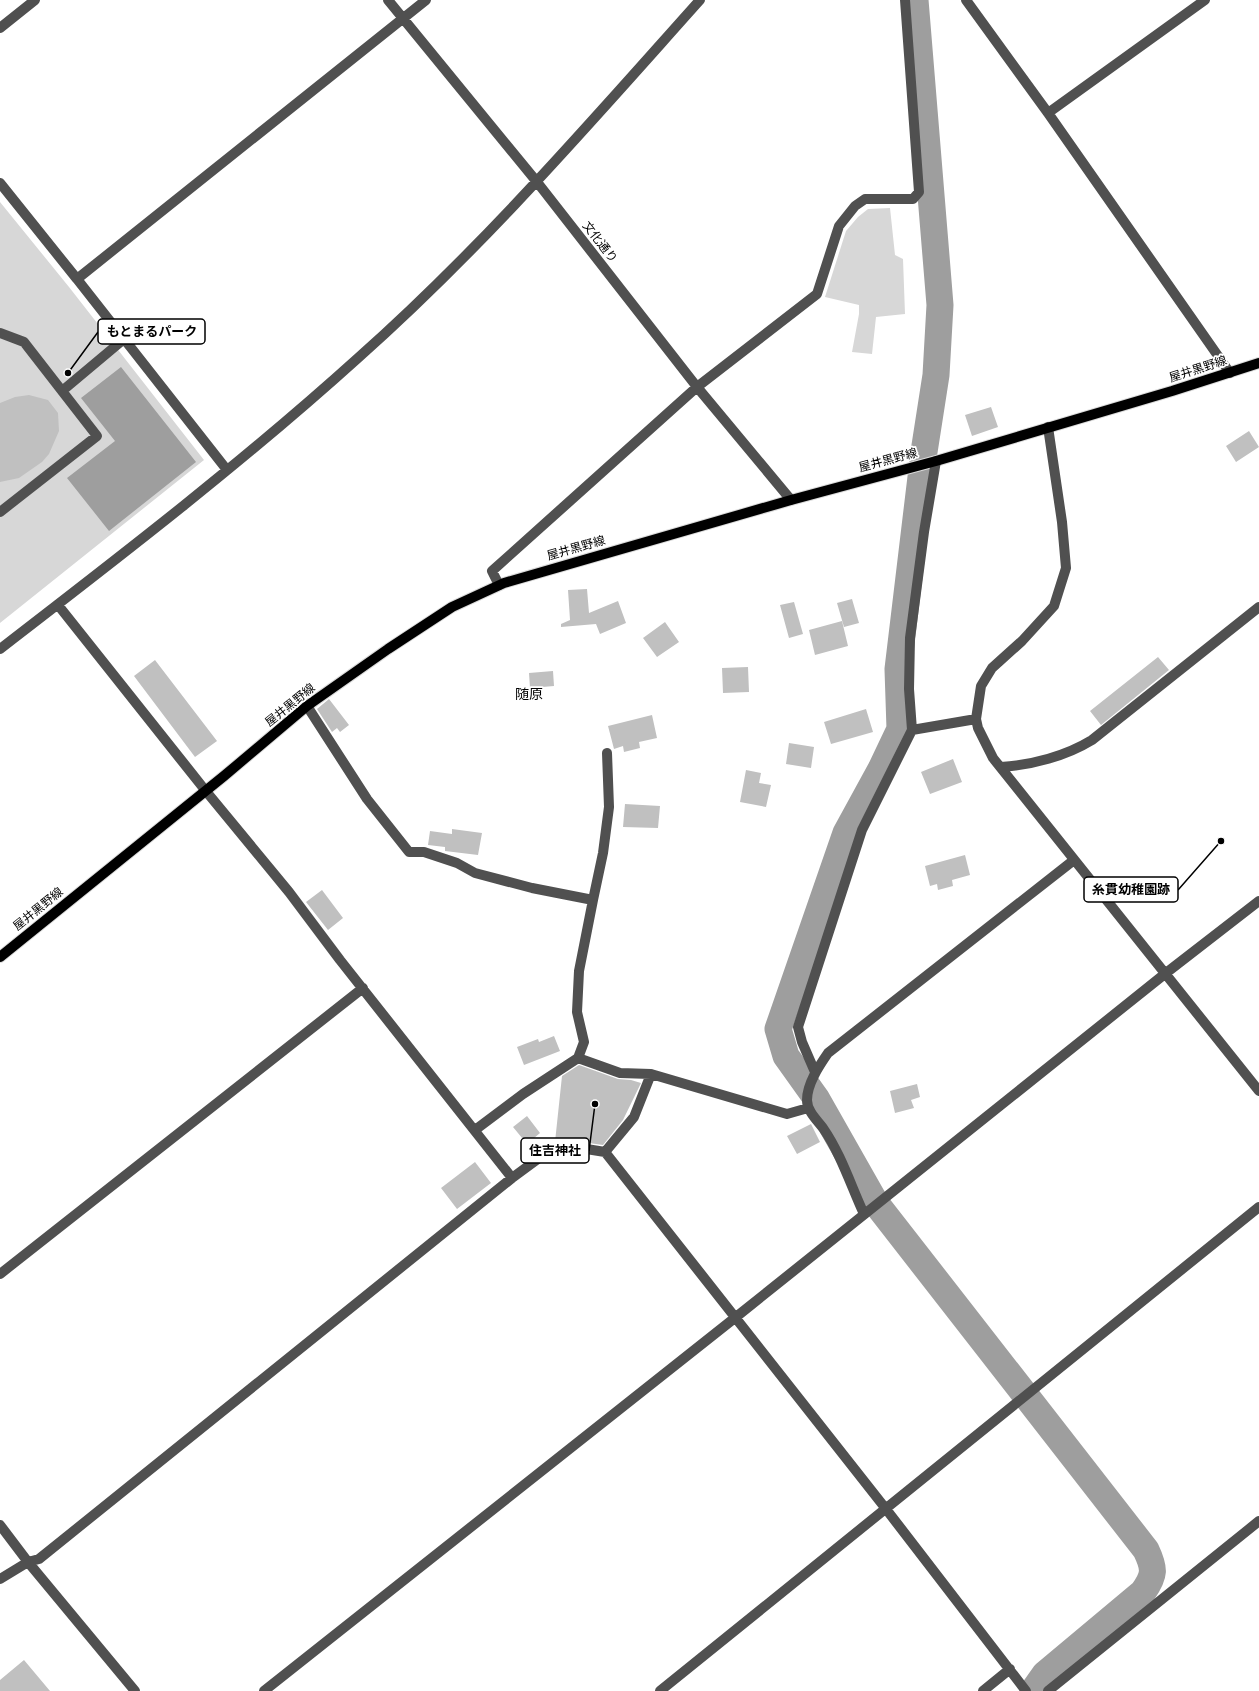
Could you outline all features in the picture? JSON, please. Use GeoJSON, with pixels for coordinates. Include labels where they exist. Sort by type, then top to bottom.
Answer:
{"type":"FeatureCollection","features":[{"type":"Feature","properties":{"kind":"main road","name":"屋井黒野線"},"geometry":{"type":"LineString","coordinates":[[0,957],[307,706],[388,649],[452,607],[499,585],[791,500],[936,461],[1259,363]]}},
{"type":"Feature","properties":{"kind":"street"},"geometry":{"type":"LineString","coordinates":[[0,28],[35,0]]}},
{"type":"Feature","properties":{"kind":"street","name":"文化通り"},"geometry":{"type":"LineString","coordinates":[[388,0],[537,182],[697,387],[791,500]]}},
{"type":"Feature","properties":{"kind":"street"},"geometry":{"type":"LineString","coordinates":[[77,279],[426,0]]}},
{"type":"Feature","properties":{"kind":"street"},"geometry":{"type":"LineString","coordinates":[[0,650],[227,470],[359,358],[453,268],[537,182],[700,0]]}},
{"type":"Feature","properties":{"kind":"street"},"geometry":{"type":"LineString","coordinates":[[499,585],[492,571],[697,387],[817,294],[839,226],[855,206],[865,199],[913,199],[919,192],[905,0]]}},
{"type":"Feature","properties":{"kind":"street"},"geometry":{"type":"LineString","coordinates":[[966,0],[1048,113],[1230,373]]}},
{"type":"Feature","properties":{"kind":"street"},"geometry":{"type":"LineString","coordinates":[[1048,113],[1205,0]]}},
{"type":"Feature","properties":{"kind":"street"},"geometry":{"type":"LineString","coordinates":[[0,183],[227,470]]}},
{"type":"Feature","properties":{"kind":"street"},"geometry":{"type":"LineString","coordinates":[[0,333],[24,342],[97,436],[0,512]]}},
{"type":"Feature","properties":{"kind":"street"},"geometry":{"type":"LineString","coordinates":[[62,390],[124,339]]}},
{"type":"Feature","properties":{"kind":"street"},"geometry":{"type":"LineString","coordinates":[[1048,427],[1062,522],[1066,568],[1054,606],[1022,641],[992,668],[981,686],[976,719],[978,728],[993,758],[1259,1091]]}},
{"type":"Feature","properties":{"kind":"street"},"geometry":{"type":"LineString","coordinates":[[815,1072],[802,1042],[798,1027],[862,830],[912,730],[909,690],[910,638],[924,532],[936,461]]}},
{"type":"Feature","properties":{"kind":"street"},"geometry":{"type":"LineString","coordinates":[[58,605],[205,790],[289,892],[512,1178]]}},
{"type":"Feature","properties":{"kind":"street"},"geometry":{"type":"LineString","coordinates":[[1001,767],[1018,766],[1074,750],[1092,740],[1259,607]]}},
{"type":"Feature","properties":{"kind":"street"},"geometry":{"type":"LineString","coordinates":[[307,706],[367,799],[409,852],[424,852],[457,863],[475,873],[532,888],[593,900]]}},
{"type":"Feature","properties":{"kind":"street"},"geometry":{"type":"LineString","coordinates":[[912,730],[976,719]]}},
{"type":"Feature","properties":{"kind":"street"},"geometry":{"type":"LineString","coordinates":[[475,1130],[523,1094],[578,1058],[584,1042],[577,1012],[580,971],[603,853],[609,806],[607,753]]}},
{"type":"Feature","properties":{"kind":"street"},"geometry":{"type":"LineString","coordinates":[[864,1214],[824,1130],[808,1108],[807,1098],[815,1072],[828,1053],[1074,860]]}},
{"type":"Feature","properties":{"kind":"street"},"geometry":{"type":"LineString","coordinates":[[264,1691],[736,1317],[1166,973],[1259,901]]}},
{"type":"Feature","properties":{"kind":"street"},"geometry":{"type":"LineString","coordinates":[[0,1274],[363,988]]}},
{"type":"Feature","properties":{"kind":"street"},"geometry":{"type":"LineString","coordinates":[[578,1058],[620,1073],[651,1074],[788,1114],[808,1108]]}},
{"type":"Feature","properties":{"kind":"street"},"geometry":{"type":"LineString","coordinates":[[605,1152],[634,1117],[651,1074]]}},
{"type":"Feature","properties":{"kind":"street"},"geometry":{"type":"LineString","coordinates":[[0,1579],[28,1562],[39,1559],[512,1178],[550,1150],[574,1147],[605,1152],[886,1509],[1026,1691]]}},
{"type":"Feature","properties":{"kind":"street"},"geometry":{"type":"LineString","coordinates":[[660,1691],[1259,1208]]}},
{"type":"Feature","properties":{"kind":"street"},"geometry":{"type":"LineString","coordinates":[[1048,1691],[1259,1521]]}},
{"type":"Feature","properties":{"kind":"street"},"geometry":{"type":"LineString","coordinates":[[0,1526],[135,1691]]}},
{"type":"Feature","properties":{"kind":"street"},"geometry":{"type":"LineString","coordinates":[[983,1691],[1010,1669]]}},
{"type":"Feature","properties":{"kind":"shaded area"},"geometry":{"type":"Polygon","coordinates":[[[0,202],[69,287],[204,460],[0,623],[0,202]]]}},
{"type":"Feature","properties":{"kind":"shaded area"},"geometry":{"type":"Polygon","coordinates":[[[890,208],[895,255],[903,259],[905,314],[876,317],[872,354],[852,352],[859,314],[859,305],[825,297],[846,231],[858,217],[868,209],[890,208]]]}},
{"type":"Feature","properties":{"kind":"shaded area"},"geometry":{"type":"Polygon","coordinates":[[[121,367],[196,462],[109,531],[67,478],[115,441],[81,398],[121,367]]]}},
{"type":"Feature","properties":{"kind":"building"},"geometry":{"type":"Polygon","coordinates":[[[29,395],[48,400],[58,413],[59,431],[49,454],[42,462],[19,478],[0,482],[0,403],[15,397],[29,395]]]}},
{"type":"Feature","properties":{"kind":"building"},"geometry":{"type":"Polygon","coordinates":[[[991,407],[998,427],[972,436],[965,415],[991,407]]]}},
{"type":"Feature","properties":{"kind":"building"},"geometry":{"type":"Polygon","coordinates":[[[1249,431],[1259,447],[1236,462],[1226,446],[1249,431]]]}},
{"type":"Feature","properties":{"kind":"building"},"geometry":{"type":"Polygon","coordinates":[[[587,589],[589,613],[618,601],[626,623],[600,634],[596,624],[561,627],[561,624],[570,620],[568,590],[587,589]]]}},
{"type":"Feature","properties":{"kind":"building"},"geometry":{"type":"Polygon","coordinates":[[[852,599],[859,623],[844,627],[837,603],[852,599]]]}},
{"type":"Feature","properties":{"kind":"building"},"geometry":{"type":"Polygon","coordinates":[[[794,602],[803,634],[789,638],[780,605],[794,602]]]}},
{"type":"Feature","properties":{"kind":"building"},"geometry":{"type":"Polygon","coordinates":[[[842,621],[848,646],[815,655],[809,630],[842,621]]]}},
{"type":"Feature","properties":{"kind":"building"},"geometry":{"type":"Polygon","coordinates":[[[665,622],[679,642],[657,657],[643,638],[665,622]]]}},
{"type":"Feature","properties":{"kind":"building"},"geometry":{"type":"Polygon","coordinates":[[[1158,657],[1169,670],[1101,725],[1090,711],[1158,657]]]}},
{"type":"Feature","properties":{"kind":"building"},"geometry":{"type":"Polygon","coordinates":[[[155,660],[217,741],[195,757],[134,676],[155,660]]]}},
{"type":"Feature","properties":{"kind":"building"},"geometry":{"type":"Polygon","coordinates":[[[748,667],[749,692],[723,693],[722,668],[748,667]]]}},
{"type":"Feature","properties":{"kind":"building"},"geometry":{"type":"Polygon","coordinates":[[[553,671],[554,686],[530,688],[529,673],[553,671]]]}},
{"type":"Feature","properties":{"kind":"building"},"geometry":{"type":"Polygon","coordinates":[[[329,699],[349,725],[340,732],[337,728],[332,732],[317,709],[329,699]]]}},
{"type":"Feature","properties":{"kind":"building"},"geometry":{"type":"Polygon","coordinates":[[[866,709],[873,732],[831,744],[824,722],[866,709]]]}},
{"type":"Feature","properties":{"kind":"building"},"geometry":{"type":"Polygon","coordinates":[[[652,715],[657,738],[639,742],[640,748],[624,752],[623,746],[614,749],[608,726],[652,715]]]}},
{"type":"Feature","properties":{"kind":"building"},"geometry":{"type":"Polygon","coordinates":[[[789,743],[814,747],[811,768],[786,764],[789,743]]]}},
{"type":"Feature","properties":{"kind":"building"},"geometry":{"type":"Polygon","coordinates":[[[953,759],[962,782],[930,794],[921,772],[953,759]]]}},
{"type":"Feature","properties":{"kind":"building"},"geometry":{"type":"Polygon","coordinates":[[[746,770],[761,773],[759,783],[771,785],[766,807],[740,802],[746,770]]]}},
{"type":"Feature","properties":{"kind":"building"},"geometry":{"type":"Polygon","coordinates":[[[625,804],[660,806],[658,828],[623,827],[625,804]]]}},
{"type":"Feature","properties":{"kind":"building"},"geometry":{"type":"Polygon","coordinates":[[[452,829],[482,833],[478,855],[445,851],[445,847],[428,845],[430,831],[452,834],[452,829]]]}},
{"type":"Feature","properties":{"kind":"building"},"geometry":{"type":"Polygon","coordinates":[[[965,855],[970,875],[952,880],[953,886],[938,890],[937,884],[930,886],[925,866],[965,855]]]}},
{"type":"Feature","properties":{"kind":"building"},"geometry":{"type":"Polygon","coordinates":[[[322,890],[343,918],[328,930],[306,902],[322,890]]]}},
{"type":"Feature","properties":{"kind":"building"},"geometry":{"type":"Polygon","coordinates":[[[554,1036],[560,1051],[524,1065],[517,1047],[538,1039],[539,1042],[554,1036]]]}},
{"type":"Feature","properties":{"kind":"building"},"geometry":{"type":"Polygon","coordinates":[[[579,1065],[618,1079],[631,1080],[641,1083],[623,1120],[603,1145],[575,1141],[555,1142],[562,1076],[579,1065]]]}},
{"type":"Feature","properties":{"kind":"building"},"geometry":{"type":"Polygon","coordinates":[[[917,1084],[920,1097],[911,1100],[914,1108],[895,1113],[890,1091],[917,1084]]]}},
{"type":"Feature","properties":{"kind":"building"},"geometry":{"type":"Polygon","coordinates":[[[527,1116],[540,1133],[527,1144],[513,1127],[527,1116]]]}},
{"type":"Feature","properties":{"kind":"building"},"geometry":{"type":"Polygon","coordinates":[[[811,1124],[820,1142],[797,1154],[787,1136],[811,1124]]]}},
{"type":"Feature","properties":{"kind":"building"},"geometry":{"type":"Polygon","coordinates":[[[475,1162],[491,1183],[457,1209],[441,1188],[475,1162]]]}},
{"type":"Feature","properties":{"kind":"building"},"geometry":{"type":"Polygon","coordinates":[[[24,1660],[50,1691],[0,1691],[0,1680],[24,1660]]]}},
{"type":"Feature","properties":{"kind":"waterway"},"geometry":{"type":"LineString","coordinates":[[915,0],[940,305],[936,375],[924,452],[898,669],[900,729],[881,769],[846,833],[778,1029],[786,1056],[816,1098],[875,1202],[1146,1550],[1151,1562],[1152,1576],[1143,1592],[1045,1674],[1033,1691]]}},
{"type":"Feature","properties":{"kind":"place","name":"もとまるパーク"},"geometry":{"type":"Point","coordinates":[68,373]}},
{"type":"Feature","properties":{"kind":"place","name":"糸貫幼稚園跡"},"geometry":{"type":"Point","coordinates":[1221,841]}},
{"type":"Feature","properties":{"kind":"place","name":"住吉神社"},"geometry":{"type":"Point","coordinates":[595,1104]}},
{"type":"Feature","properties":{"kind":"district","name":"随原"},"geometry":{"type":"Point","coordinates":[529,694]}}]}
